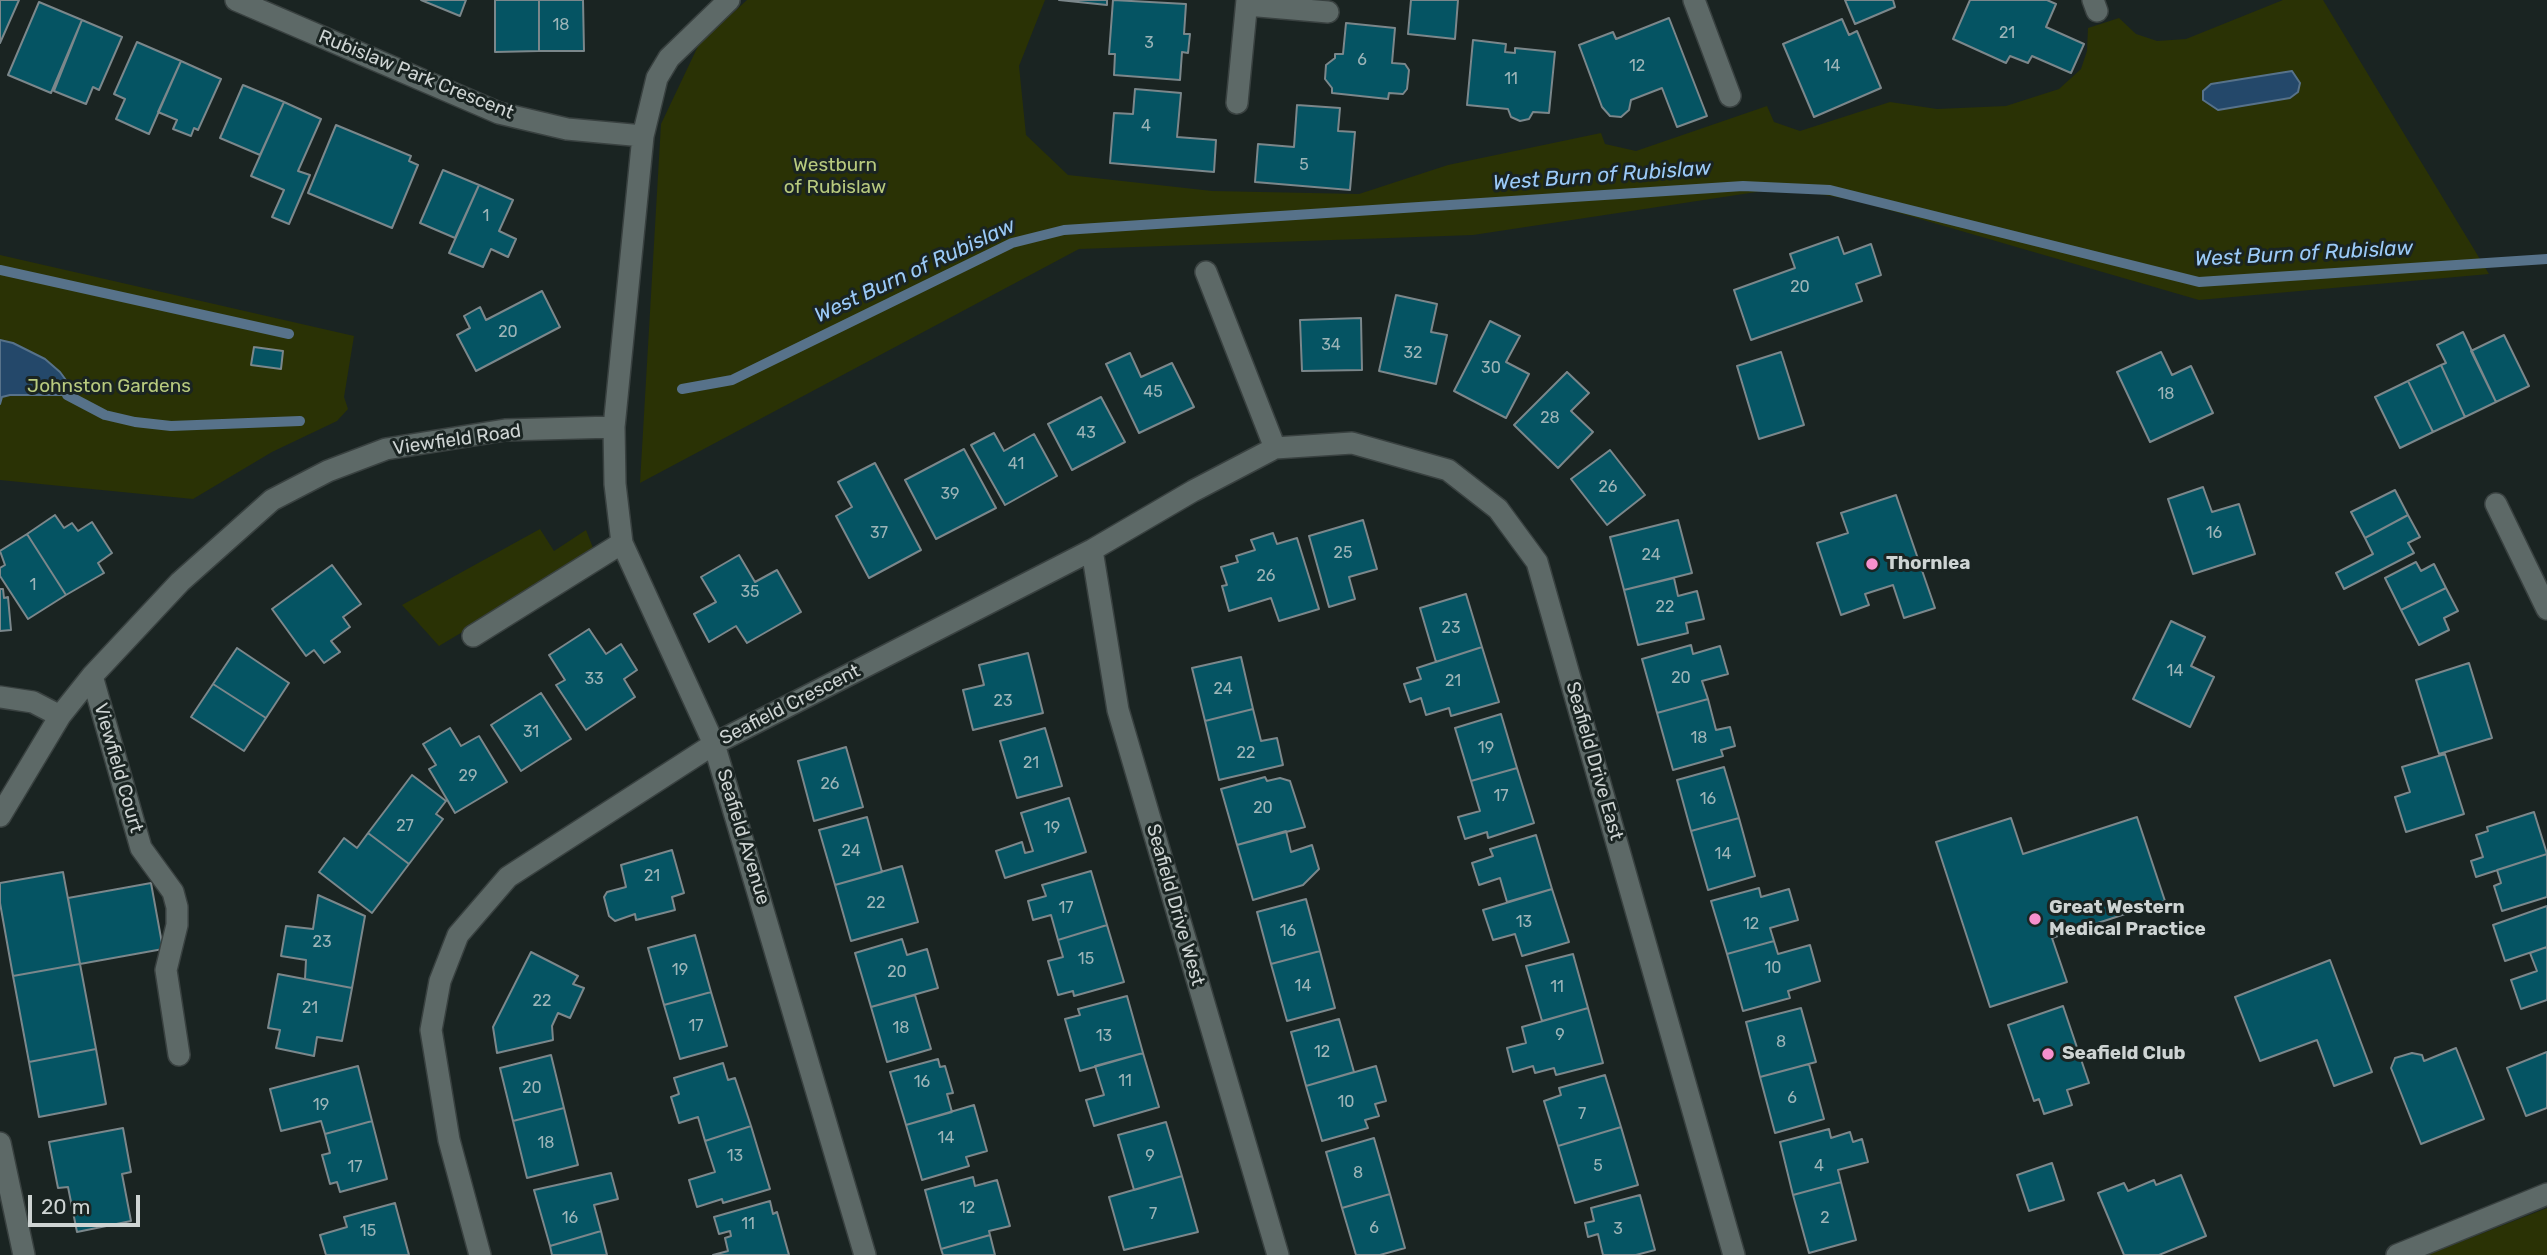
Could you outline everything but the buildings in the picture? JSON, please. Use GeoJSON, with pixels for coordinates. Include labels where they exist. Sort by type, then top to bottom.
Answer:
{"type":"FeatureCollection","features":[{"type":"Feature","properties":{"kind":"street","name":"Rubislaw Park Crescent"},"geometry":{"type":"LineString","coordinates":[[236,0],[499,113],[567,129],[643,136]]}},
{"type":"Feature","properties":{"kind":"street"},"geometry":{"type":"LineString","coordinates":[[614,427],[643,136],[657,78],[669,58],[729,0]]}},
{"type":"Feature","properties":{"kind":"street"},"geometry":{"type":"LineString","coordinates":[[1693,0],[1730,96]]}},
{"type":"Feature","properties":{"kind":"street"},"geometry":{"type":"LineString","coordinates":[[1237,103],[1247,2],[1328,12]]}},
{"type":"Feature","properties":{"kind":"street"},"geometry":{"type":"LineString","coordinates":[[1206,272],[1275,448]]}},
{"type":"Feature","properties":{"kind":"street","name":"Seafield Avenue"},"geometry":{"type":"LineString","coordinates":[[614,427],[615,484],[622,543],[714,744],[865,1255]]}},
{"type":"Feature","properties":{"kind":"street","name":"Viewfield Road"},"geometry":{"type":"LineString","coordinates":[[0,816],[60,716],[92,676],[180,582],[272,500],[328,471],[386,449],[505,430],[614,427]]}},
{"type":"Feature","properties":{"kind":"street","name":"Seafield Drive East"},"geometry":{"type":"LineString","coordinates":[[1275,448],[1353,443],[1448,470],[1498,509],[1537,562],[1734,1255]]}},
{"type":"Feature","properties":{"kind":"street","name":"Seafield Crescent"},"geometry":{"type":"LineString","coordinates":[[480,1255],[449,1140],[431,1030],[440,981],[458,935],[508,877],[714,744],[1092,550],[1193,491],[1275,448]]}},
{"type":"Feature","properties":{"kind":"street"},"geometry":{"type":"LineString","coordinates":[[2496,504],[2547,609]]}},
{"type":"Feature","properties":{"kind":"street"},"geometry":{"type":"LineString","coordinates":[[473,636],[622,543]]}},
{"type":"Feature","properties":{"kind":"street","name":"Seafield Drive West"},"geometry":{"type":"LineString","coordinates":[[1092,550],[1118,710],[1278,1255]]}},
{"type":"Feature","properties":{"kind":"street","name":"Viewfield Court"},"geometry":{"type":"LineString","coordinates":[[92,676],[141,848],[173,892],[177,907],[177,925],[166,970],[179,1055]]}},
{"type":"Feature","properties":{"kind":"street"},"geometry":{"type":"LineString","coordinates":[[0,697],[33,702],[60,716]]}},
{"type":"Feature","properties":{"kind":"street"},"geometry":{"type":"LineString","coordinates":[[0,1143],[24,1255]]}},
{"type":"Feature","properties":{"kind":"street"},"geometry":{"type":"LineString","coordinates":[[2397,1255],[2547,1194]]}},
{"type":"Feature","properties":{"kind":"green space","name":"Westburn of Rubislaw"},"geometry":{"type":"Polygon","coordinates":[[[747,0],[1045,0],[1019,66],[1026,135],[1068,175],[1212,191],[1359,194],[1448,165],[1601,133],[1605,144],[1636,151],[1767,106],[1774,122],[1800,131],[1890,102],[1937,109],[2006,106],[2059,89],[2081,69],[2087,51],[2088,28],[2119,18],[2136,34],[2157,41],[2186,39],[2283,0],[2323,0],[2489,274],[2199,300],[1858,201],[1802,191],[1763,191],[1473,235],[1079,249],[640,483],[661,124],[699,44],[747,0]]]}},
{"type":"Feature","properties":{"kind":"green space","name":"Johnston Gardens"},"geometry":{"type":"Polygon","coordinates":[[[0,255],[354,336],[344,397],[348,409],[337,421],[272,452],[193,499],[0,480],[0,255]]]}},
{"type":"Feature","properties":{"kind":"green space"},"geometry":{"type":"Polygon","coordinates":[[[540,529],[554,551],[586,530],[595,553],[439,646],[402,605],[540,529]]]}},
{"type":"Feature","properties":{"kind":"green space"},"geometry":{"type":"Polygon","coordinates":[[[2547,1208],[2547,1255],[2427,1255],[2547,1208]]]}},
{"type":"Feature","properties":{"kind":"water"},"geometry":{"type":"Polygon","coordinates":[[[2292,71],[2300,83],[2298,92],[2290,98],[2218,110],[2203,100],[2203,91],[2211,84],[2292,71]]]}},
{"type":"Feature","properties":{"kind":"water"},"geometry":{"type":"Polygon","coordinates":[[[0,340],[13,343],[45,359],[60,372],[74,391],[67,395],[10,395],[2,397],[0,404],[0,340]]]}},
{"type":"Feature","properties":{"kind":"waterway","name":"West Burn of Rubislaw"},"geometry":{"type":"LineString","coordinates":[[682,389],[732,380],[1012,243],[1064,230],[1743,186],[1830,190],[2199,282],[2547,259]]}},
{"type":"Feature","properties":{"kind":"waterway"},"geometry":{"type":"LineString","coordinates":[[0,270],[289,334]]}},
{"type":"Feature","properties":{"kind":"waterway"},"geometry":{"type":"LineString","coordinates":[[67,395],[105,415],[135,422],[171,426],[300,421]]}},
{"type":"Feature","properties":{"kind":"place","name":"Thornlea"},"geometry":{"type":"Point","coordinates":[1872,564]}},
{"type":"Feature","properties":{"kind":"place","name":"Great Western Medical Practice"},"geometry":{"type":"Point","coordinates":[2035,919]}},
{"type":"Feature","properties":{"kind":"place","name":"Seafield Club"},"geometry":{"type":"Point","coordinates":[2048,1054]}}]}
